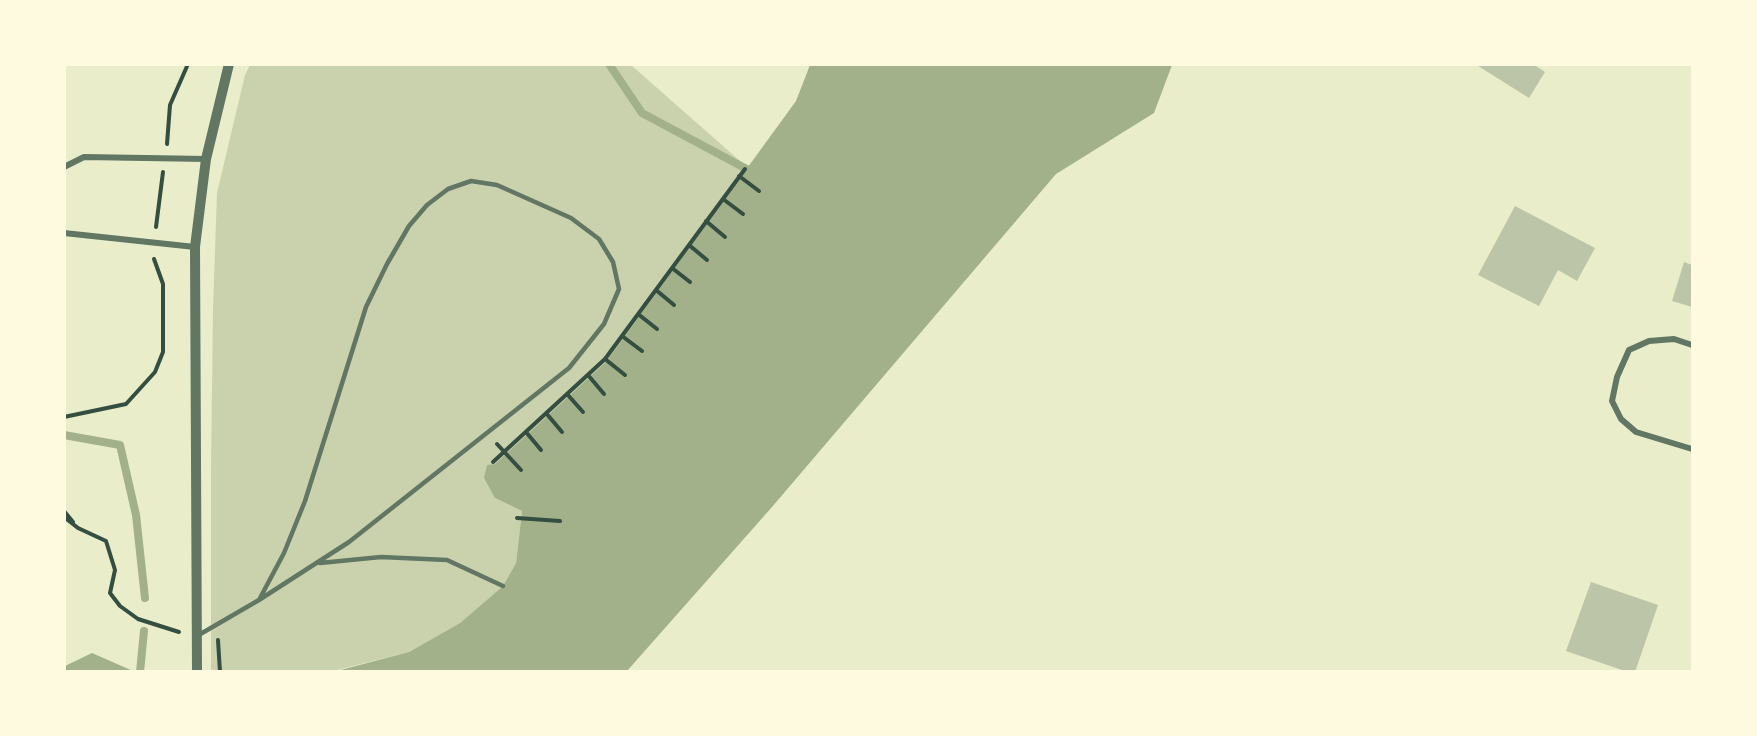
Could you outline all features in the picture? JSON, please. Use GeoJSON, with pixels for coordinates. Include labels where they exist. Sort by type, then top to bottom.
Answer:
{"type":"FeatureCollection","features":[{"type":"Feature","properties":{"kind":"street"},"geometry":{"type":"LineString","coordinates":[[197,672],[195,247],[206,159],[229,64]]}},
{"type":"Feature","properties":{"kind":"street"},"geometry":{"type":"LineString","coordinates":[[64,167],[84,157],[206,159]]}},
{"type":"Feature","properties":{"kind":"street"},"geometry":{"type":"LineString","coordinates":[[64,233],[195,247]]}},
{"type":"Feature","properties":{"kind":"street"},"geometry":{"type":"LineString","coordinates":[[1692,345],[1674,339],[1649,341],[1629,351],[1617,377],[1612,401],[1621,419],[1636,432],[1692,449]]}},
{"type":"Feature","properties":{"kind":"lane"},"geometry":{"type":"LineString","coordinates":[[197,636],[259,600],[350,542],[569,368],[604,324],[619,289],[613,262],[599,239],[571,218],[497,186],[471,181],[448,189],[427,205],[403,236],[366,307],[305,501],[284,553],[259,600]]}},
{"type":"Feature","properties":{"kind":"lane"},"geometry":{"type":"LineString","coordinates":[[317,563],[381,557],[447,560],[504,586]]}},
{"type":"Feature","properties":{"kind":"path"},"geometry":{"type":"LineString","coordinates":[[167,142],[170,105],[188,64]]}},
{"type":"Feature","properties":{"kind":"path"},"geometry":{"type":"LineString","coordinates":[[493,462],[605,359],[745,169]]}},
{"type":"Feature","properties":{"kind":"path"},"geometry":{"type":"LineString","coordinates":[[156,232],[163,173]]}},
{"type":"Feature","properties":{"kind":"path"},"geometry":{"type":"LineString","coordinates":[[740,176],[759,191]]}},
{"type":"Feature","properties":{"kind":"path"},"geometry":{"type":"LineString","coordinates":[[723,199],[743,214]]}},
{"type":"Feature","properties":{"kind":"path"},"geometry":{"type":"LineString","coordinates":[[706,221],[725,237]]}},
{"type":"Feature","properties":{"kind":"path"},"geometry":{"type":"LineString","coordinates":[[689,245],[707,260]]}},
{"type":"Feature","properties":{"kind":"path"},"geometry":{"type":"LineString","coordinates":[[64,417],[126,404],[155,372],[163,352],[163,284],[154,259]]}},
{"type":"Feature","properties":{"kind":"path"},"geometry":{"type":"LineString","coordinates":[[672,268],[690,282]]}},
{"type":"Feature","properties":{"kind":"path"},"geometry":{"type":"LineString","coordinates":[[656,290],[674,305]]}},
{"type":"Feature","properties":{"kind":"path"},"geometry":{"type":"LineString","coordinates":[[638,314],[657,329]]}},
{"type":"Feature","properties":{"kind":"path"},"geometry":{"type":"LineString","coordinates":[[622,336],[642,351]]}},
{"type":"Feature","properties":{"kind":"path"},"geometry":{"type":"LineString","coordinates":[[605,359],[624,375]]}},
{"type":"Feature","properties":{"kind":"path"},"geometry":{"type":"LineString","coordinates":[[588,375],[604,394]]}},
{"type":"Feature","properties":{"kind":"path"},"geometry":{"type":"LineString","coordinates":[[567,394],[583,412]]}},
{"type":"Feature","properties":{"kind":"path"},"geometry":{"type":"LineString","coordinates":[[546,413],[562,432]]}},
{"type":"Feature","properties":{"kind":"path"},"geometry":{"type":"LineString","coordinates":[[526,432],[541,450]]}},
{"type":"Feature","properties":{"kind":"path"},"geometry":{"type":"LineString","coordinates":[[504,452],[521,470]]}},
{"type":"Feature","properties":{"kind":"path"},"geometry":{"type":"LineString","coordinates":[[64,511],[78,528]]}},
{"type":"Feature","properties":{"kind":"path"},"geometry":{"type":"LineString","coordinates":[[64,518],[78,528],[106,541],[115,570],[110,592],[120,606],[138,619],[182,633]]}},
{"type":"Feature","properties":{"kind":"path"},"geometry":{"type":"LineString","coordinates":[[517,518],[560,521]]}},
{"type":"Feature","properties":{"kind":"path"},"geometry":{"type":"LineString","coordinates":[[219,640],[220,672]]}},
{"type":"Feature","properties":{"kind":"shaded area"},"geometry":{"type":"Polygon","coordinates":[[[250,65],[631,65],[748,168],[606,363],[495,465],[487,465],[495,498],[522,511],[516,563],[503,586],[460,623],[409,652],[333,671],[211,672],[211,468],[217,193],[245,75],[250,65]]]}},
{"type":"Feature","properties":{"kind":"shaded area"},"geometry":{"type":"Polygon","coordinates":[[[810,65],[1172,65],[1154,113],[1056,174],[772,507],[627,671],[333,672],[409,652],[460,623],[503,586],[516,563],[522,511],[495,498],[484,478],[487,465],[495,464],[606,362],[796,101],[810,65]]]}},
{"type":"Feature","properties":{"kind":"shaded area"},"geometry":{"type":"Polygon","coordinates":[[[92,653],[133,671],[65,671],[65,666],[92,653]]]}},
{"type":"Feature","properties":{"kind":"building"},"geometry":{"type":"Polygon","coordinates":[[[1475,64],[1533,64],[1545,72],[1529,98],[1475,64]]]}},
{"type":"Feature","properties":{"kind":"building"},"geometry":{"type":"Polygon","coordinates":[[[1515,206],[1595,248],[1577,281],[1558,270],[1539,306],[1478,275],[1515,206]]]}},
{"type":"Feature","properties":{"kind":"building"},"geometry":{"type":"Polygon","coordinates":[[[1684,262],[1692,265],[1692,307],[1672,301],[1684,262]]]}},
{"type":"Feature","properties":{"kind":"building"},"geometry":{"type":"Polygon","coordinates":[[[1591,582],[1658,605],[1635,672],[1628,672],[1566,651],[1591,582]]]}},
{"type":"Feature","properties":{"kind":"waterway"},"geometry":{"type":"LineString","coordinates":[[609,64],[642,113],[756,174]]}},
{"type":"Feature","properties":{"kind":"waterway"},"geometry":{"type":"LineString","coordinates":[[64,435],[120,445],[136,515],[145,598]]}},
{"type":"Feature","properties":{"kind":"waterway"},"geometry":{"type":"LineString","coordinates":[[140,672],[144,631]]}}]}
